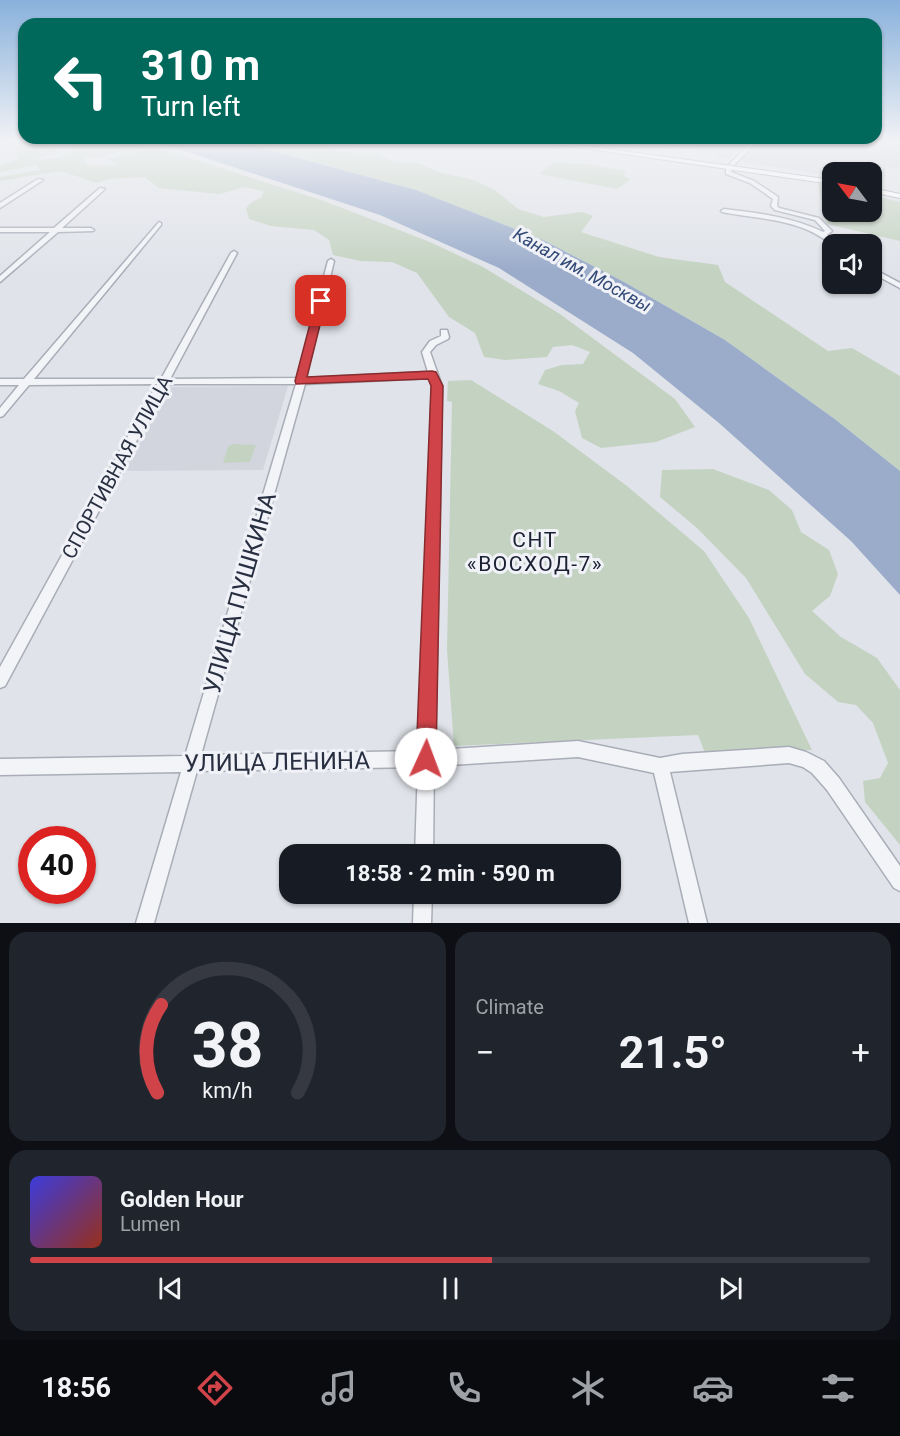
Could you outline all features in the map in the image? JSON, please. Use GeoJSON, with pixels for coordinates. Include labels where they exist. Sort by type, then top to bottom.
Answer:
{"type":"FeatureCollection","features":[{"type":"Feature","properties":{"kind":"main road"},"geometry":{"type":"LineString","coordinates":[[882,190],[900,194]]}},
{"type":"Feature","properties":{"kind":"street"},"geometry":{"type":"LineString","coordinates":[[0,206],[32,185]]}},
{"type":"Feature","properties":{"kind":"street"},"geometry":{"type":"LineString","coordinates":[[724,211],[773,218],[824,234],[829,231],[818,220],[777,209],[774,206],[776,198],[757,185]]}},
{"type":"Feature","properties":{"kind":"street"},"geometry":{"type":"LineString","coordinates":[[0,280],[102,189]]}},
{"type":"Feature","properties":{"kind":"street"},"geometry":{"type":"LineString","coordinates":[[0,414],[159,224]]}},
{"type":"Feature","properties":{"kind":"street"},"geometry":{"type":"LineString","coordinates":[[0,230],[91,230]]}},
{"type":"Feature","properties":{"kind":"street","name":"СПОРТИВНАЯ УЛИЦА"},"geometry":{"type":"LineString","coordinates":[[0,681],[234,253]]}},
{"type":"Feature","properties":{"kind":"street","name":"УЛИЦА ПУШКИНА"},"geometry":{"type":"LineString","coordinates":[[145,923],[300,381],[331,261]]}},
{"type":"Feature","properties":{"kind":"street"},"geometry":{"type":"LineString","coordinates":[[882,276],[900,286]]}},
{"type":"Feature","properties":{"kind":"street"},"geometry":{"type":"LineString","coordinates":[[424,844],[437,386],[426,352],[432,343],[445,337],[444,332]]}},
{"type":"Feature","properties":{"kind":"street"},"geometry":{"type":"LineString","coordinates":[[0,382],[300,381],[432,375]]}},
{"type":"Feature","properties":{"kind":"street","name":"УЛИЦА ЛЕНИНА"},"geometry":{"type":"LineString","coordinates":[[0,767],[426,759],[578,749],[660,766],[682,762],[789,756],[806,760],[819,767],[900,882]]}},
{"type":"Feature","properties":{"kind":"street"},"geometry":{"type":"LineString","coordinates":[[660,766],[698,923]]}},
{"type":"Feature","properties":{"kind":"street"},"geometry":{"type":"LineString","coordinates":[[422,923],[423,904]]}},
{"type":"Feature","properties":{"kind":"shaded area"},"geometry":{"type":"Polygon","coordinates":[[[288,386],[263,470],[125,471],[170,387],[288,386]]]}},
{"type":"Feature","properties":{"kind":"green space"},"geometry":{"type":"Polygon","coordinates":[[[155,185],[274,185],[324,201],[430,242],[483,267],[560,314],[675,399],[695,427],[656,442],[601,448],[582,438],[575,411],[579,403],[559,391],[538,384],[545,370],[562,365],[583,364],[590,352],[572,345],[553,347],[547,357],[505,360],[484,357],[475,333],[449,317],[417,273],[392,262],[361,261],[333,255],[329,240],[314,230],[271,226],[249,219],[246,208],[262,197],[263,191],[243,187],[220,194],[159,188],[155,185]]]}},
{"type":"Feature","properties":{"kind":"green space"},"geometry":{"type":"Polygon","coordinates":[[[398,185],[484,185],[495,190],[518,209],[544,217],[582,212],[593,216],[581,232],[659,257],[718,265],[725,282],[828,351],[852,348],[900,376],[900,471],[836,420],[725,340],[624,282],[543,240],[398,185]]]}},
{"type":"Feature","properties":{"kind":"green space"},"geometry":{"type":"Polygon","coordinates":[[[597,185],[622,185],[617,189],[597,185]]]}},
{"type":"Feature","properties":{"kind":"green space"},"geometry":{"type":"Polygon","coordinates":[[[818,185],[822,185],[822,202],[818,185]]]}},
{"type":"Feature","properties":{"kind":"green space"},"geometry":{"type":"Polygon","coordinates":[[[882,198],[900,202],[900,241],[882,237],[882,234],[870,234],[827,224],[827,222],[882,222],[882,198]]]}},
{"type":"Feature","properties":{"kind":"green space"},"geometry":{"type":"Polygon","coordinates":[[[471,380],[553,431],[627,486],[704,551],[749,618],[812,750],[705,753],[698,735],[454,746],[447,650],[452,402],[447,401],[448,381],[471,380]]]}},
{"type":"Feature","properties":{"kind":"green space"},"geometry":{"type":"Polygon","coordinates":[[[232,444],[256,445],[250,462],[223,463],[228,447],[232,444]]]}},
{"type":"Feature","properties":{"kind":"green space"},"geometry":{"type":"Polygon","coordinates":[[[713,469],[769,490],[792,510],[801,532],[829,550],[838,574],[830,596],[812,611],[841,637],[877,658],[900,690],[900,845],[865,802],[863,781],[880,778],[888,763],[873,723],[856,705],[838,702],[805,674],[746,578],[697,528],[660,497],[662,470],[713,469]]]}},
{"type":"Feature","properties":{"kind":"water","name":"Канал им. Москвы"},"geometry":{"type":"Polygon","coordinates":[[[289,185],[398,185],[543,240],[624,282],[725,340],[836,420],[900,471],[900,595],[851,541],[719,423],[633,353],[499,268],[380,215],[289,185]]]}},
{"type":"Feature","properties":{"kind":"district","name":"СНТ «ВОСХОД-7»"},"geometry":{"type":"Point","coordinates":[535,552]}},
{"type":"Feature","properties":{"kind":"route"},"geometry":{"type":"LineString","coordinates":[[321,301],[300,381],[432,375],[437,386],[426,759]]}}]}
